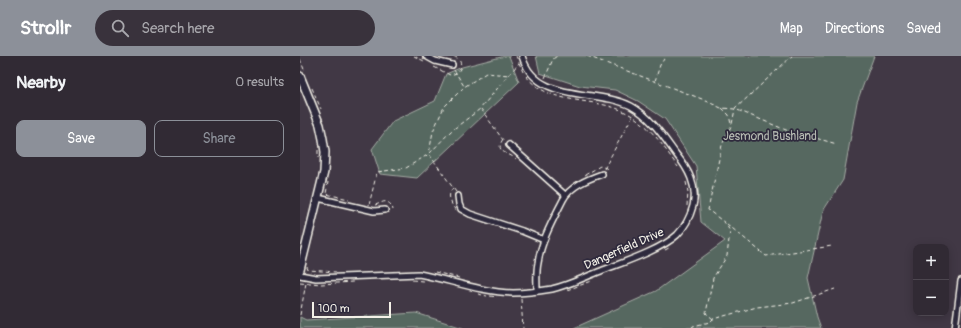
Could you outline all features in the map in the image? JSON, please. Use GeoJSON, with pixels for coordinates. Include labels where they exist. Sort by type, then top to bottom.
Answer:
{"type":"FeatureCollection","features":[{"type":"Feature","properties":{"kind":"street"},"geometry":{"type":"LineString","coordinates":[[426,56],[435,61],[452,65]]}},
{"type":"Feature","properties":{"kind":"street","name":"Dangerfield Drive"},"geometry":{"type":"LineString","coordinates":[[300,275],[316,278],[419,274],[500,292],[515,293],[537,291],[554,289],[570,284],[661,245],[677,235],[688,220],[694,194],[693,184],[687,169],[652,123],[637,110],[613,100],[563,92],[543,84],[530,72],[523,58]]}},
{"type":"Feature","properties":{"kind":"street"},"geometry":{"type":"LineString","coordinates":[[300,76],[320,125],[323,139],[324,172],[300,270]]}},
{"type":"Feature","properties":{"kind":"street"},"geometry":{"type":"LineString","coordinates":[[509,145],[565,195]]}},
{"type":"Feature","properties":{"kind":"street"},"geometry":{"type":"LineString","coordinates":[[537,291],[537,265],[544,240],[565,195],[589,179],[602,174]]}},
{"type":"Feature","properties":{"kind":"street"},"geometry":{"type":"LineString","coordinates":[[458,196],[461,209],[470,214],[544,240]]}},
{"type":"Feature","properties":{"kind":"street"},"geometry":{"type":"LineString","coordinates":[[318,198],[368,207],[374,211],[385,210]]}},
{"type":"Feature","properties":{"kind":"street"},"geometry":{"type":"LineString","coordinates":[[955,328],[961,280]]}},
{"type":"Feature","properties":{"kind":"path"},"geometry":{"type":"LineString","coordinates":[[437,56],[448,56]]}},
{"type":"Feature","properties":{"kind":"path"},"geometry":{"type":"LineString","coordinates":[[454,56],[458,59],[461,65],[459,71],[455,74]]}},
{"type":"Feature","properties":{"kind":"path"},"geometry":{"type":"LineString","coordinates":[[543,84],[553,59],[557,56]]}},
{"type":"Feature","properties":{"kind":"path"},"geometry":{"type":"LineString","coordinates":[[587,56],[702,99],[721,108],[729,115],[732,124]]}},
{"type":"Feature","properties":{"kind":"path"},"geometry":{"type":"LineString","coordinates":[[655,81],[660,65],[666,56]]}},
{"type":"Feature","properties":{"kind":"path"},"geometry":{"type":"LineString","coordinates":[[792,56],[736,109],[732,124],[722,145],[708,210],[766,256],[832,246]]}},
{"type":"Feature","properties":{"kind":"path"},"geometry":{"type":"LineString","coordinates":[[368,207],[377,172],[406,168],[429,154],[451,132],[480,109],[523,58]]}},
{"type":"Feature","properties":{"kind":"path"},"geometry":{"type":"LineString","coordinates":[[452,65],[455,74],[464,86]]}},
{"type":"Feature","properties":{"kind":"path"},"geometry":{"type":"LineString","coordinates":[[458,196],[429,154],[433,130],[444,107],[464,86],[486,73],[509,75]]}},
{"type":"Feature","properties":{"kind":"path"},"geometry":{"type":"LineString","coordinates":[[656,79],[659,84]]}},
{"type":"Feature","properties":{"kind":"path"},"geometry":{"type":"LineString","coordinates":[[721,108],[736,109],[786,130],[837,144]]}},
{"type":"Feature","properties":{"kind":"path"},"geometry":{"type":"LineString","coordinates":[[480,109],[503,139],[500,149],[504,153],[512,155],[520,162]]}},
{"type":"Feature","properties":{"kind":"path"},"geometry":{"type":"LineString","coordinates":[[605,166],[632,115],[637,110]]}},
{"type":"Feature","properties":{"kind":"path"},"geometry":{"type":"LineString","coordinates":[[632,115],[649,129],[680,168]]}},
{"type":"Feature","properties":{"kind":"path"},"geometry":{"type":"LineString","coordinates":[[318,145],[318,161]]}},
{"type":"Feature","properties":{"kind":"path"},"geometry":{"type":"LineString","coordinates":[[685,179],[688,192],[687,207]]}},
{"type":"Feature","properties":{"kind":"path"},"geometry":{"type":"LineString","coordinates":[[453,188],[450,191],[450,198],[453,207],[458,213]]}},
{"type":"Feature","properties":{"kind":"path"},"geometry":{"type":"LineString","coordinates":[[326,194],[352,200]]}},
{"type":"Feature","properties":{"kind":"path"},"geometry":{"type":"LineString","coordinates":[[368,207],[383,201],[392,206],[393,210]]}},
{"type":"Feature","properties":{"kind":"path"},"geometry":{"type":"LineString","coordinates":[[713,319],[706,313],[713,278],[727,256],[730,231],[725,223]]}},
{"type":"Feature","properties":{"kind":"path"},"geometry":{"type":"LineString","coordinates":[[660,252],[672,246]]}},
{"type":"Feature","properties":{"kind":"path"},"geometry":{"type":"LineString","coordinates":[[308,262],[308,270],[342,272]]}},
{"type":"Feature","properties":{"kind":"path"},"geometry":{"type":"LineString","coordinates":[[432,271],[464,279]]}},
{"type":"Feature","properties":{"kind":"path"},"geometry":{"type":"LineString","coordinates":[[411,280],[425,281]]}},
{"type":"Feature","properties":{"kind":"path"},"geometry":{"type":"LineString","coordinates":[[565,291],[592,281]]}},
{"type":"Feature","properties":{"kind":"path"},"geometry":{"type":"LineString","coordinates":[[300,282],[321,284],[357,282]]}},
{"type":"Feature","properties":{"kind":"path"},"geometry":{"type":"LineString","coordinates":[[300,315],[306,283]]}},
{"type":"Feature","properties":{"kind":"path"},"geometry":{"type":"LineString","coordinates":[[692,328],[693,326],[710,322],[713,319],[757,307],[793,303],[835,289]]}},
{"type":"Feature","properties":{"kind":"path"},"geometry":{"type":"LineString","coordinates":[[476,294],[498,297]]}},
{"type":"Feature","properties":{"kind":"path"},"geometry":{"type":"LineString","coordinates":[[523,328],[521,298],[525,298]]}},
{"type":"Feature","properties":{"kind":"green space"},"geometry":{"type":"Polygon","coordinates":[[[509,56],[519,82],[417,178],[380,174],[372,149],[393,121],[435,101],[446,74],[462,67],[509,56]]]}},
{"type":"Feature","properties":{"kind":"green space","name":"Jesmond Bushland"},"geometry":{"type":"Polygon","coordinates":[[[536,56],[874,56],[857,102],[843,180],[823,211],[808,278],[821,328],[574,328],[656,291],[725,241],[701,222],[696,166],[665,119],[638,101],[615,90],[580,86],[540,73],[536,56]]]}},
{"type":"Feature","properties":{"kind":"green space"},"geometry":{"type":"Polygon","coordinates":[[[416,313],[463,328],[300,328],[300,317],[306,320],[416,313]]]}}]}
